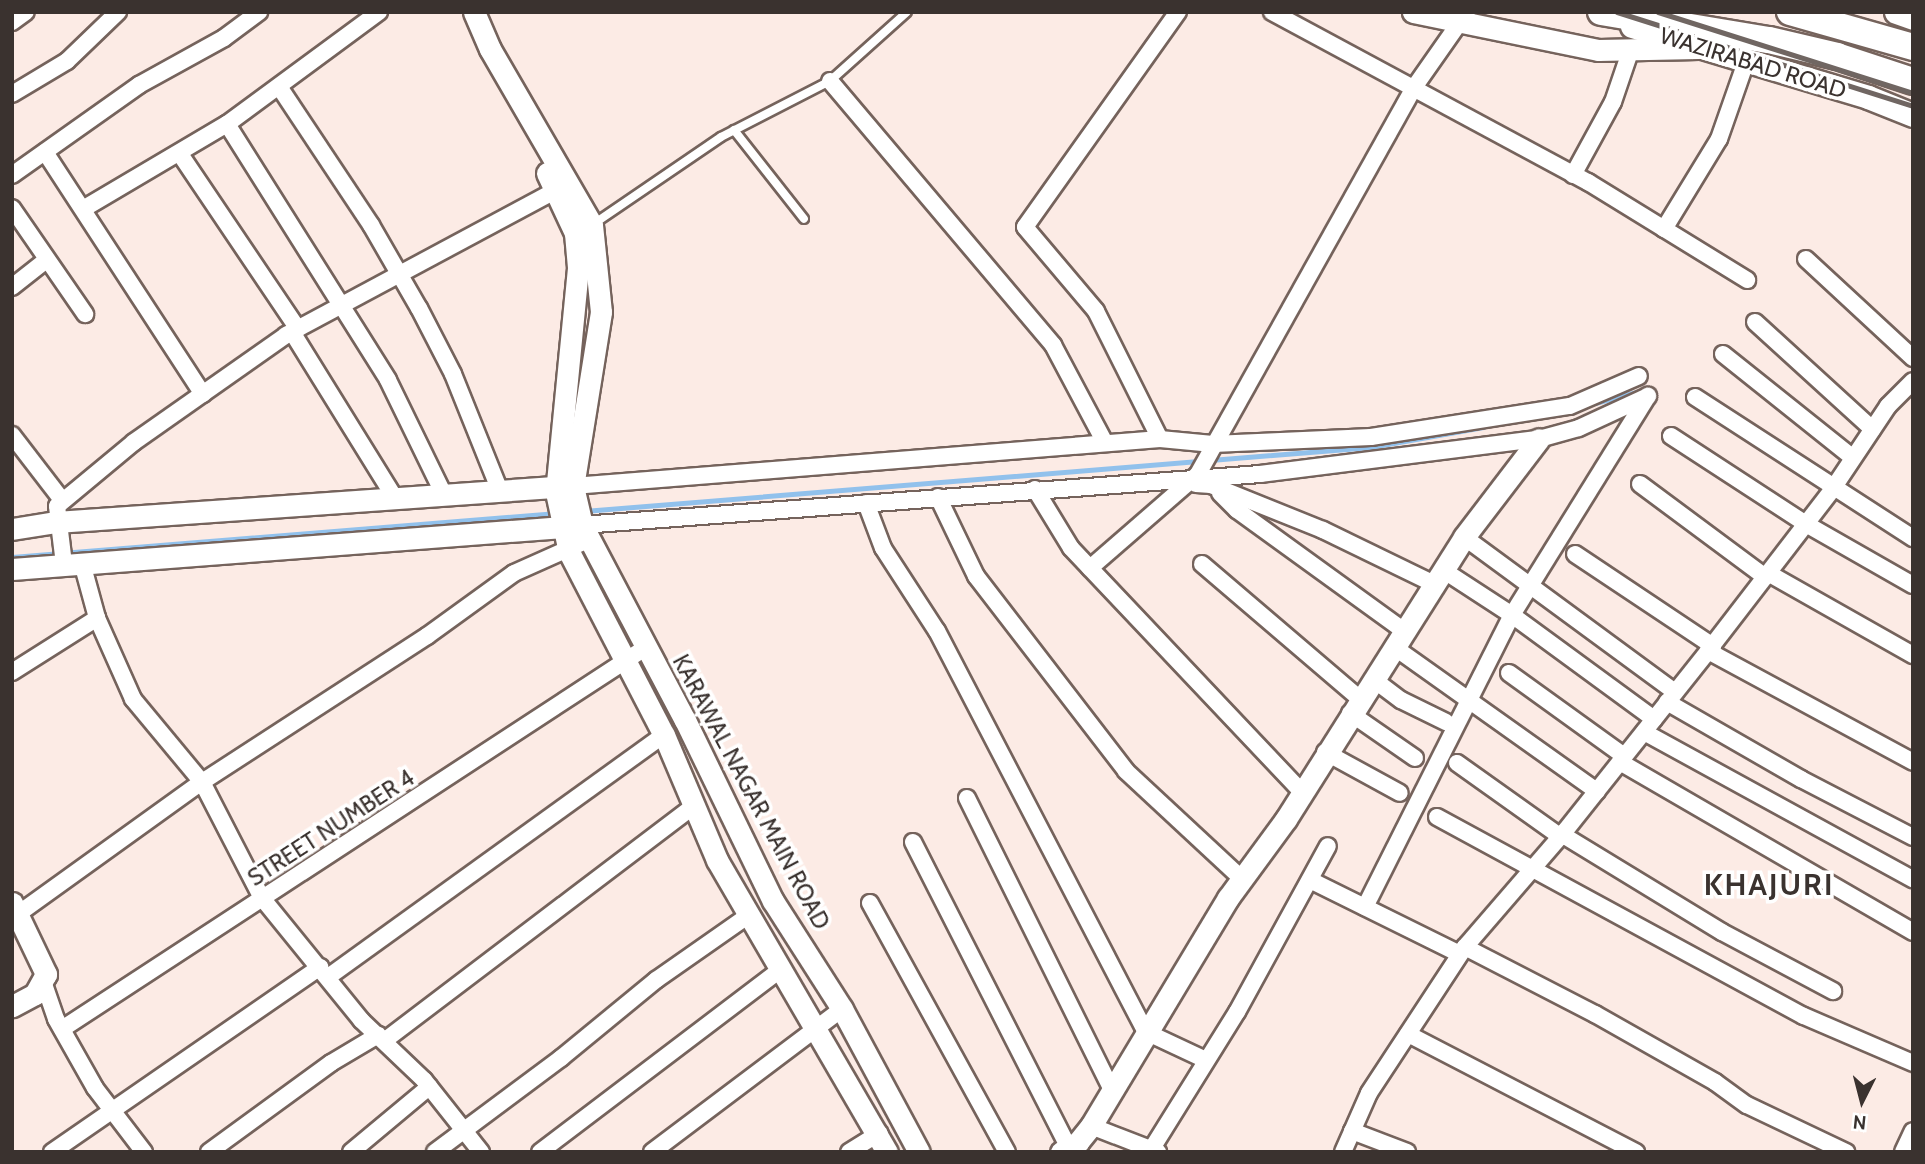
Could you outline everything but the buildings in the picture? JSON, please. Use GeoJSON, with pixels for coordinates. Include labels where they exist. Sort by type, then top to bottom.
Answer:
{"type":"FeatureCollection","features":[{"type":"Feature","properties":{"kind":"highway","name":"WAZIRABAD ROAD"},"geometry":{"type":"LineString","coordinates":[[1601,12],[1769,40],[1837,56],[1913,81]]}},
{"type":"Feature","properties":{"kind":"highway"},"geometry":{"type":"LineString","coordinates":[[1790,12],[1913,47]]}},
{"type":"Feature","properties":{"kind":"main road","name":"WAZIRABAD ROAD"},"geometry":{"type":"LineString","coordinates":[[1593,12],[1698,48],[1868,97],[1913,115]]}},
{"type":"Feature","properties":{"kind":"main road"},"geometry":{"type":"LineString","coordinates":[[1896,12],[1913,18]]}},
{"type":"Feature","properties":{"kind":"street"},"geometry":{"type":"LineString","coordinates":[[12,22],[26,12]]}},
{"type":"Feature","properties":{"kind":"street"},"geometry":{"type":"LineString","coordinates":[[12,94],[66,61],[118,12]]}},
{"type":"Feature","properties":{"kind":"street"},"geometry":{"type":"LineString","coordinates":[[12,175],[139,86],[224,38],[259,12]]}},
{"type":"Feature","properties":{"kind":"street"},"geometry":{"type":"LineString","coordinates":[[83,209],[180,154],[226,124],[280,88],[379,12]]}},
{"type":"Feature","properties":{"kind":"street"},"geometry":{"type":"LineString","coordinates":[[458,12],[477,55],[563,187],[592,225],[601,312],[565,489]]}},
{"type":"Feature","properties":{"kind":"street"},"geometry":{"type":"LineString","coordinates":[[474,12],[490,49],[563,187],[575,233],[578,294],[565,489]]}},
{"type":"Feature","properties":{"kind":"street"},"geometry":{"type":"LineString","coordinates":[[1160,439],[1096,311],[1025,227],[1178,12]]}},
{"type":"Feature","properties":{"kind":"street"},"geometry":{"type":"LineString","coordinates":[[1272,12],[1573,174],[1747,280]]}},
{"type":"Feature","properties":{"kind":"street"},"geometry":{"type":"LineString","coordinates":[[1413,12],[1464,16],[1598,50],[1698,48]]}},
{"type":"Feature","properties":{"kind":"street"},"geometry":{"type":"LineString","coordinates":[[1090,568],[1194,478],[1413,89],[1464,16]]}},
{"type":"Feature","properties":{"kind":"street"},"geometry":{"type":"LineString","coordinates":[[1573,174],[1613,102],[1631,49]]}},
{"type":"Feature","properties":{"kind":"street"},"geometry":{"type":"LineString","coordinates":[[1664,229],[1719,139],[1746,62]]}},
{"type":"Feature","properties":{"kind":"street"},"geometry":{"type":"LineString","coordinates":[[830,81],[945,212],[1053,345],[1105,443]]}},
{"type":"Feature","properties":{"kind":"street"},"geometry":{"type":"LineString","coordinates":[[280,88],[400,274],[453,374],[500,491]]}},
{"type":"Feature","properties":{"kind":"street"},"geometry":{"type":"LineString","coordinates":[[226,124],[345,306],[410,417],[444,495]]}},
{"type":"Feature","properties":{"kind":"street"},"geometry":{"type":"LineString","coordinates":[[45,152],[203,394]]}},
{"type":"Feature","properties":{"kind":"street"},"geometry":{"type":"LineString","coordinates":[[180,154],[295,331],[395,498]]}},
{"type":"Feature","properties":{"kind":"street"},"geometry":{"type":"LineString","coordinates":[[481,1152],[429,1087],[381,1038],[262,898],[202,782],[142,713],[69,561],[57,528],[62,500],[203,394],[295,331],[563,187]]}},
{"type":"Feature","properties":{"kind":"street"},"geometry":{"type":"LineString","coordinates":[[12,208],[45,261],[85,314]]}},
{"type":"Feature","properties":{"kind":"street"},"geometry":{"type":"LineString","coordinates":[[1806,259],[1913,358]]}},
{"type":"Feature","properties":{"kind":"street"},"geometry":{"type":"LineString","coordinates":[[12,287],[45,261]]}},
{"type":"Feature","properties":{"kind":"street"},"geometry":{"type":"LineString","coordinates":[[1755,322],[1872,429]]}},
{"type":"Feature","properties":{"kind":"street"},"geometry":{"type":"LineString","coordinates":[[1723,354],[1852,457]]}},
{"type":"Feature","properties":{"kind":"street"},"geometry":{"type":"LineString","coordinates":[[12,529],[57,528],[395,498],[565,489],[1160,439],[1210,449],[1371,437],[1577,404],[1639,376]]}},
{"type":"Feature","properties":{"kind":"street"},"geometry":{"type":"LineString","coordinates":[[1343,1152],[1369,1093],[1463,951],[1562,836],[1807,524],[1872,429],[1913,381]]}},
{"type":"Feature","properties":{"kind":"street"},"geometry":{"type":"LineString","coordinates":[[12,569],[69,561],[1261,474],[1539,439],[1578,428],[1648,396],[1512,615],[1466,701],[1365,908]]}},
{"type":"Feature","properties":{"kind":"street"},"geometry":{"type":"LineString","coordinates":[[1695,397],[1832,490],[1913,538]]}},
{"type":"Feature","properties":{"kind":"street"},"geometry":{"type":"LineString","coordinates":[[12,435],[62,500]]}},
{"type":"Feature","properties":{"kind":"street"},"geometry":{"type":"LineString","coordinates":[[1671,436],[1807,524],[1913,585]]}},
{"type":"Feature","properties":{"kind":"street"},"geometry":{"type":"LineString","coordinates":[[913,842],[1065,1150],[1091,1126],[1241,878],[1303,793],[1325,752],[1464,537],[1539,439]]}},
{"type":"Feature","properties":{"kind":"street"},"geometry":{"type":"LineString","coordinates":[[1194,478],[1438,577],[1512,615],[1649,725],[1913,879]]}},
{"type":"Feature","properties":{"kind":"street"},"geometry":{"type":"LineString","coordinates":[[1640,484],[1767,575],[1913,655]]}},
{"type":"Feature","properties":{"kind":"street"},"geometry":{"type":"LineString","coordinates":[[1215,488],[1237,510],[1399,639],[1466,701],[1597,791]]}},
{"type":"Feature","properties":{"kind":"street","name":"KARAWAL NAGAR MAIN ROAD"},"geometry":{"type":"LineString","coordinates":[[565,489],[574,525],[645,648],[773,901],[842,1009],[919,1152]]}},
{"type":"Feature","properties":{"kind":"street"},"geometry":{"type":"LineString","coordinates":[[1035,489],[1071,548],[1303,793]]}},
{"type":"Feature","properties":{"kind":"street"},"geometry":{"type":"LineString","coordinates":[[938,496],[976,576],[1126,771],[1241,878]]}},
{"type":"Feature","properties":{"kind":"street"},"geometry":{"type":"LineString","coordinates":[[866,503],[883,548],[937,631],[1146,1032],[1206,1060]]}},
{"type":"Feature","properties":{"kind":"street","name":"KARAWAL NAGAR MAIN ROAD"},"geometry":{"type":"LineString","coordinates":[[574,525],[569,552],[623,664],[664,736],[694,806],[749,915],[883,1142]]}},
{"type":"Feature","properties":{"kind":"street"},"geometry":{"type":"LineString","coordinates":[[1464,537],[1531,586],[1671,697],[1801,779],[1913,836]]}},
{"type":"Feature","properties":{"kind":"street"},"geometry":{"type":"LineString","coordinates":[[144,1152],[113,1110],[62,1029],[44,984],[43,965],[15,908],[202,782],[428,636],[514,573],[569,552]]}},
{"type":"Feature","properties":{"kind":"street"},"geometry":{"type":"LineString","coordinates":[[1575,554],[1710,648],[1913,762]]}},
{"type":"Feature","properties":{"kind":"street"},"geometry":{"type":"LineString","coordinates":[[1202,564],[1415,758]]}},
{"type":"Feature","properties":{"kind":"street"},"geometry":{"type":"LineString","coordinates":[[12,672],[97,618]]}},
{"type":"Feature","properties":{"kind":"street","name":"STREET NUMBER 4"},"geometry":{"type":"LineString","coordinates":[[62,1029],[645,648]]}},
{"type":"Feature","properties":{"kind":"street"},"geometry":{"type":"LineString","coordinates":[[1509,673],[1622,759],[1913,932]]}},
{"type":"Feature","properties":{"kind":"street"},"geometry":{"type":"LineString","coordinates":[[1373,679],[1401,700],[1446,722]]}},
{"type":"Feature","properties":{"kind":"street"},"geometry":{"type":"LineString","coordinates":[[52,1152],[324,972],[664,736]]}},
{"type":"Feature","properties":{"kind":"street"},"geometry":{"type":"LineString","coordinates":[[1325,752],[1400,793]]}},
{"type":"Feature","properties":{"kind":"street"},"geometry":{"type":"LineString","coordinates":[[1457,764],[1562,836],[1722,932],[1833,991]]}},
{"type":"Feature","properties":{"kind":"street"},"geometry":{"type":"LineString","coordinates":[[967,798],[1112,1092]]}},
{"type":"Feature","properties":{"kind":"street"},"geometry":{"type":"LineString","coordinates":[[209,1152],[331,1063],[381,1038],[694,806]]}},
{"type":"Feature","properties":{"kind":"street"},"geometry":{"type":"LineString","coordinates":[[1437,817],[1804,1016],[1913,1063]]}},
{"type":"Feature","properties":{"kind":"street"},"geometry":{"type":"LineString","coordinates":[[1091,1126],[1154,1151],[1328,846]]}},
{"type":"Feature","properties":{"kind":"street"},"geometry":{"type":"LineString","coordinates":[[1310,880],[1607,1021],[1715,1082],[1747,1105],[1846,1152]]}},
{"type":"Feature","properties":{"kind":"street"},"geometry":{"type":"LineString","coordinates":[[870,903],[1007,1152]]}},
{"type":"Feature","properties":{"kind":"street"},"geometry":{"type":"LineString","coordinates":[[435,1152],[656,980],[749,915]]}},
{"type":"Feature","properties":{"kind":"street"},"geometry":{"type":"LineString","coordinates":[[540,1152],[781,969]]}},
{"type":"Feature","properties":{"kind":"street"},"geometry":{"type":"LineString","coordinates":[[12,1006],[44,984]]}},
{"type":"Feature","properties":{"kind":"street"},"geometry":{"type":"LineString","coordinates":[[652,1152],[842,1009]]}},
{"type":"Feature","properties":{"kind":"street"},"geometry":{"type":"LineString","coordinates":[[1408,1034],[1636,1152]]}},
{"type":"Feature","properties":{"kind":"street"},"geometry":{"type":"LineString","coordinates":[[351,1152],[429,1087]]}},
{"type":"Feature","properties":{"kind":"street"},"geometry":{"type":"LineString","coordinates":[[1352,1131],[1407,1152]]}},
{"type":"Feature","properties":{"kind":"street"},"geometry":{"type":"LineString","coordinates":[[1903,1152],[1913,1131]]}},
{"type":"Feature","properties":{"kind":"street"},"geometry":{"type":"LineString","coordinates":[[849,1152],[883,1142]]}},
{"type":"Feature","properties":{"kind":"lane"},"geometry":{"type":"LineString","coordinates":[[592,225],[734,130],[830,81],[907,12]]}},
{"type":"Feature","properties":{"kind":"lane"},"geometry":{"type":"LineString","coordinates":[[734,130],[803,219]]}},
{"type":"Feature","properties":{"kind":"waterway"},"geometry":{"type":"LineString","coordinates":[[1595,403],[1640,391]]}},
{"type":"Feature","properties":{"kind":"waterway"},"geometry":{"type":"LineString","coordinates":[[584,511],[1371,447],[1483,427]]}},
{"type":"Feature","properties":{"kind":"waterway"},"geometry":{"type":"LineString","coordinates":[[12,557],[557,513]]}},
{"type":"Feature","properties":{"kind":"railway"},"geometry":{"type":"LineString","coordinates":[[1617,12],[1913,106]]}},
{"type":"Feature","properties":{"kind":"railway"},"geometry":{"type":"LineString","coordinates":[[1658,12],[1913,93]]}},
{"type":"Feature","properties":{"kind":"district","name":"KHAJURI"},"geometry":{"type":"Point","coordinates":[1769,885]}}]}
